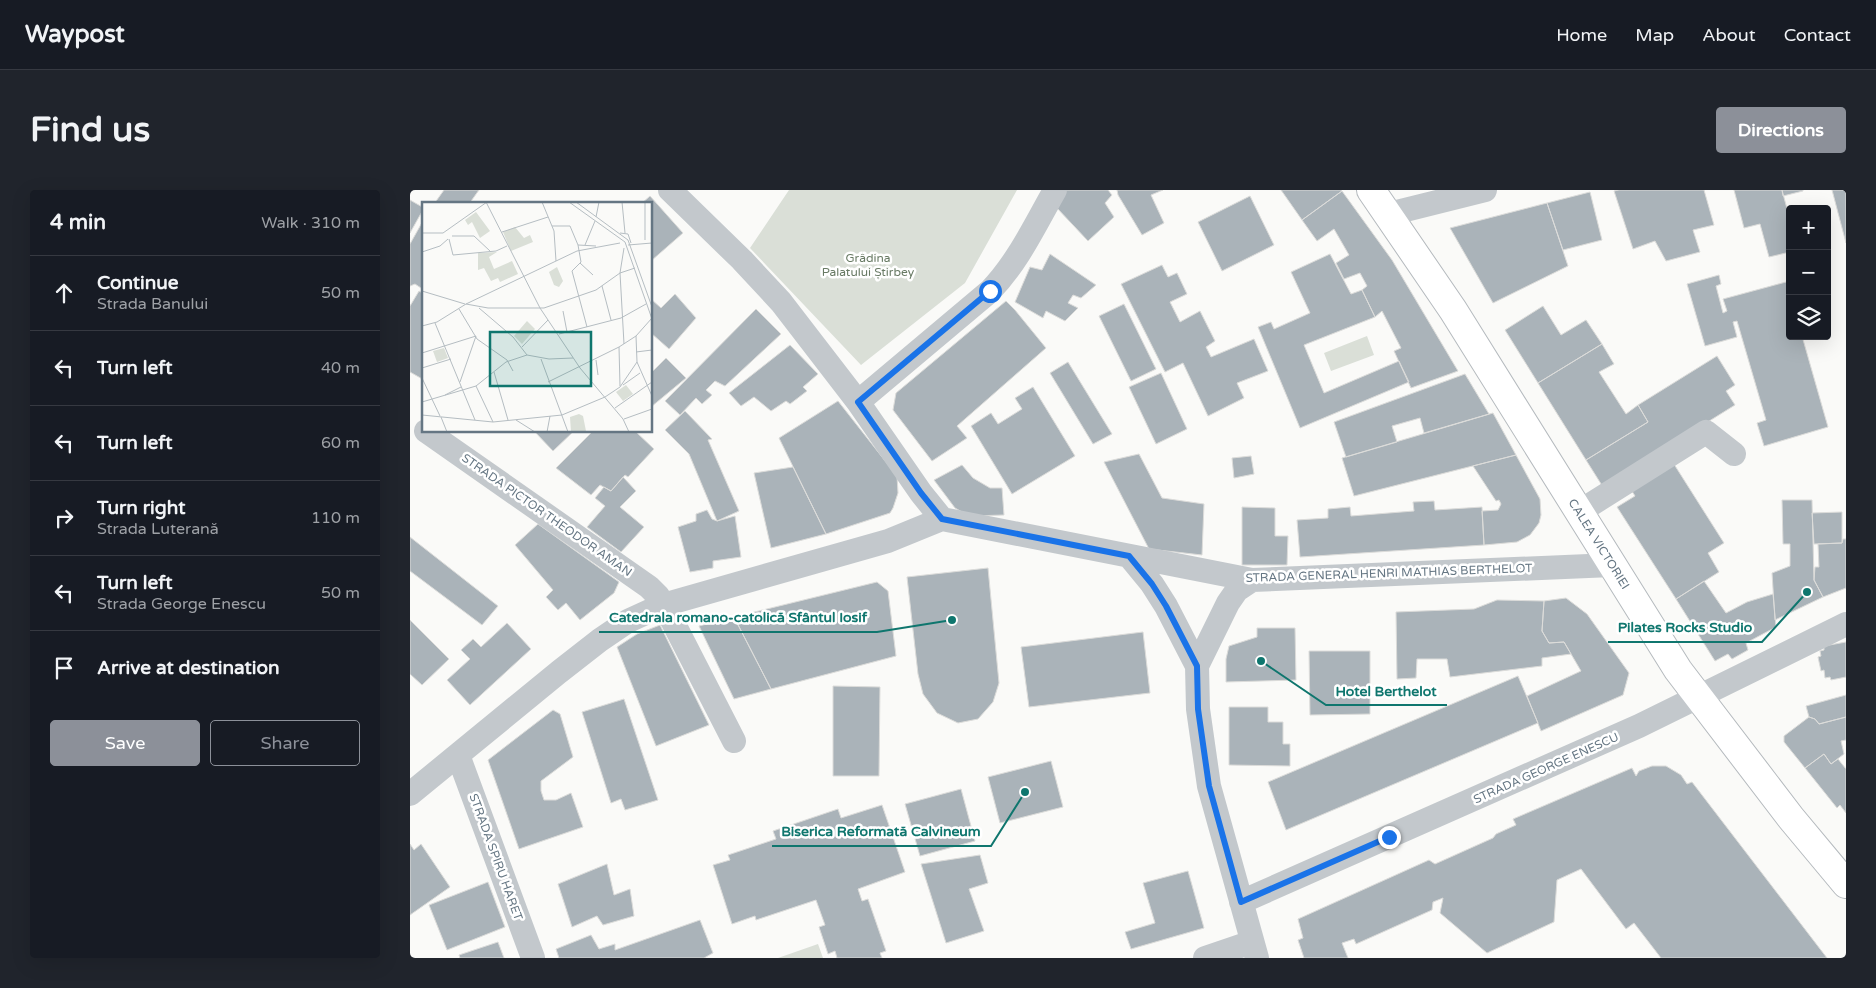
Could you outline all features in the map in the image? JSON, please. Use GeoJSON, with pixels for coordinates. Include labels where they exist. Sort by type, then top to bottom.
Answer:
{"type":"FeatureCollection","features":[{"type":"Feature","properties":{"kind":"main road","name":"CALEA VICTORIEI"},"geometry":{"type":"LineString","coordinates":[[1372,190],[1453,310],[1678,670],[1791,818],[1846,884]]}},
{"type":"Feature","properties":{"kind":"street"},"geometry":{"type":"LineString","coordinates":[[410,794],[600,640],[628,621],[663,605],[888,541],[942,519],[921,493],[858,402],[781,302],[742,260],[670,190]]}},
{"type":"Feature","properties":{"kind":"street"},"geometry":{"type":"LineString","coordinates":[[858,402],[990,291],[1005,276],[1055,190]]}},
{"type":"Feature","properties":{"kind":"street"},"geometry":{"type":"LineString","coordinates":[[1388,214],[1485,190]]}},
{"type":"Feature","properties":{"kind":"street","name":"STRADA PICTOR THEODOR AMAN"},"geometry":{"type":"LineString","coordinates":[[410,420],[422,428]]}},
{"type":"Feature","properties":{"kind":"street","name":"STRADA PICTOR THEODOR AMAN"},"geometry":{"type":"LineString","coordinates":[[428,432],[644,583],[658,596],[734,741]]}},
{"type":"Feature","properties":{"kind":"street"},"geometry":{"type":"LineString","coordinates":[[1579,512],[1706,432],[1734,454]]}},
{"type":"Feature","properties":{"kind":"street","name":"STRADA GENERAL HENRI MATHIAS BERTHELOT"},"geometry":{"type":"LineString","coordinates":[[942,519],[1252,580],[1612,565]]}},
{"type":"Feature","properties":{"kind":"street"},"geometry":{"type":"LineString","coordinates":[[1129,556],[1152,584],[1166,606],[1197,666],[1198,709],[1209,786],[1255,950],[1205,958]]}},
{"type":"Feature","properties":{"kind":"street"},"geometry":{"type":"LineString","coordinates":[[1197,666],[1228,603],[1238,590],[1252,580]]}},
{"type":"Feature","properties":{"kind":"street","name":"STRADA GEORGE ENESCU"},"geometry":{"type":"LineString","coordinates":[[1241,902],[1639,726],[1846,624]]}},
{"type":"Feature","properties":{"kind":"street","name":"STRADA SPIRU HARET"},"geometry":{"type":"LineString","coordinates":[[458,755],[533,958]]}},
{"type":"Feature","properties":{"kind":"green space","name":"Grădina Palatului Știrbey"},"geometry":{"type":"Polygon","coordinates":[[[789,190],[1017,190],[965,283],[861,365],[750,248],[789,190]]]}},
{"type":"Feature","properties":{"kind":"green space"},"geometry":{"type":"Polygon","coordinates":[[[1367,336],[1374,355],[1331,371],[1324,353],[1367,336]]]}},
{"type":"Feature","properties":{"kind":"green space"},"geometry":{"type":"Polygon","coordinates":[[[818,944],[823,958],[778,958],[818,944]]]}},
{"type":"Feature","properties":{"kind":"building"},"geometry":{"type":"Polygon","coordinates":[[[444,190],[479,190],[470,202],[435,202],[444,190]]]}},
{"type":"Feature","properties":{"kind":"building"},"geometry":{"type":"Polygon","coordinates":[[[1066,190],[1108,190],[1112,195],[1105,203],[1114,217],[1088,241],[1056,207],[1066,190]]]}},
{"type":"Feature","properties":{"kind":"building"},"geometry":{"type":"Polygon","coordinates":[[[1117,190],[1163,190],[1151,195],[1164,223],[1142,235],[1118,195],[1117,190]]]}},
{"type":"Feature","properties":{"kind":"building"},"geometry":{"type":"Polygon","coordinates":[[[1281,190],[1341,190],[1342,191],[1302,220],[1281,190]]]}},
{"type":"Feature","properties":{"kind":"building"},"geometry":{"type":"Polygon","coordinates":[[[1704,190],[1714,225],[1693,230],[1700,252],[1666,261],[1655,241],[1633,249],[1614,191],[1704,190]]]}},
{"type":"Feature","properties":{"kind":"building"},"geometry":{"type":"Polygon","coordinates":[[[1734,190],[1782,190],[1786,205],[1786,253],[1769,257],[1760,224],[1744,228],[1734,190]]]}},
{"type":"Feature","properties":{"kind":"building"},"geometry":{"type":"Polygon","coordinates":[[[1782,190],[1803,190],[1803,191],[1783,196],[1782,190]]]}},
{"type":"Feature","properties":{"kind":"building"},"geometry":{"type":"Polygon","coordinates":[[[1832,190],[1846,190],[1846,243],[1832,190]]]}},
{"type":"Feature","properties":{"kind":"building"},"geometry":{"type":"Polygon","coordinates":[[[1342,191],[1392,260],[1458,371],[1411,388],[1394,351],[1401,348],[1382,311],[1375,317],[1362,290],[1367,286],[1360,273],[1344,279],[1336,263],[1349,255],[1334,229],[1317,241],[1302,220],[1342,191]]]}},
{"type":"Feature","properties":{"kind":"building"},"geometry":{"type":"Polygon","coordinates":[[[1590,192],[1602,240],[1563,250],[1547,203],[1590,192]]]}},
{"type":"Feature","properties":{"kind":"building"},"geometry":{"type":"Polygon","coordinates":[[[650,196],[683,233],[652,260],[652,202],[643,202],[650,196]]]}},
{"type":"Feature","properties":{"kind":"building"},"geometry":{"type":"Polygon","coordinates":[[[1250,196],[1274,245],[1222,271],[1198,222],[1250,196]]]}},
{"type":"Feature","properties":{"kind":"building"},"geometry":{"type":"Polygon","coordinates":[[[410,200],[422,207],[422,212],[410,233],[410,200]]]}},
{"type":"Feature","properties":{"kind":"building"},"geometry":{"type":"Polygon","coordinates":[[[1547,203],[1568,266],[1493,303],[1450,228],[1547,203]]]}},
{"type":"Feature","properties":{"kind":"building"},"geometry":{"type":"Polygon","coordinates":[[[422,223],[422,289],[415,284],[410,286],[410,244],[422,223]]]}},
{"type":"Feature","properties":{"kind":"building"},"geometry":{"type":"Polygon","coordinates":[[[1050,254],[1096,285],[1081,298],[1073,295],[1068,303],[1078,308],[1065,321],[1046,311],[1043,318],[1015,302],[1030,267],[1042,270],[1050,254]]]}},
{"type":"Feature","properties":{"kind":"building"},"geometry":{"type":"Polygon","coordinates":[[[1330,254],[1351,294],[1362,290],[1375,317],[1304,345],[1324,393],[1399,361],[1409,382],[1300,428],[1258,327],[1271,322],[1274,329],[1310,313],[1291,272],[1330,254]]]}},
{"type":"Feature","properties":{"kind":"building"},"geometry":{"type":"Polygon","coordinates":[[[1162,265],[1168,277],[1177,273],[1187,294],[1170,302],[1180,322],[1200,311],[1215,341],[1206,347],[1211,357],[1254,339],[1268,371],[1237,383],[1244,398],[1208,416],[1183,363],[1165,372],[1121,284],[1162,265]]]}},
{"type":"Feature","properties":{"kind":"building"},"geometry":{"type":"Polygon","coordinates":[[[1719,275],[1721,284],[1716,286],[1723,313],[1727,311],[1723,299],[1786,282],[1786,340],[1803,340],[1828,427],[1764,446],[1757,423],[1766,420],[1737,321],[1733,322],[1737,337],[1705,346],[1687,284],[1719,275]]]}},
{"type":"Feature","properties":{"kind":"building"},"geometry":{"type":"Polygon","coordinates":[[[419,291],[422,293],[422,379],[410,372],[410,306],[419,291]]]}},
{"type":"Feature","properties":{"kind":"building"},"geometry":{"type":"Polygon","coordinates":[[[675,294],[696,318],[669,349],[652,334],[652,300],[661,308],[675,294]]]}},
{"type":"Feature","properties":{"kind":"building"},"geometry":{"type":"Polygon","coordinates":[[[1006,301],[1046,348],[957,426],[967,438],[932,461],[893,410],[896,393],[1006,301]]]}},
{"type":"Feature","properties":{"kind":"building"},"geometry":{"type":"Polygon","coordinates":[[[1124,304],[1156,369],[1131,381],[1099,316],[1124,304]]]}},
{"type":"Feature","properties":{"kind":"building"},"geometry":{"type":"Polygon","coordinates":[[[1543,306],[1561,335],[1586,320],[1602,344],[1538,383],[1505,330],[1543,306]]]}},
{"type":"Feature","properties":{"kind":"building"},"geometry":{"type":"Polygon","coordinates":[[[756,309],[781,334],[725,386],[715,381],[706,390],[712,395],[702,404],[696,398],[680,415],[665,401],[756,309]]]}},
{"type":"Feature","properties":{"kind":"building"},"geometry":{"type":"Polygon","coordinates":[[[1602,344],[1614,364],[1599,372],[1626,414],[1638,405],[1648,422],[1586,460],[1538,383],[1602,344]]]}},
{"type":"Feature","properties":{"kind":"building"},"geometry":{"type":"Polygon","coordinates":[[[790,345],[818,374],[803,387],[807,391],[790,404],[786,401],[771,411],[754,397],[741,406],[729,393],[790,345]]]}},
{"type":"Feature","properties":{"kind":"building"},"geometry":{"type":"Polygon","coordinates":[[[1717,356],[1735,385],[1726,391],[1735,405],[1603,487],[1586,460],[1648,422],[1638,405],[1717,356]]]}},
{"type":"Feature","properties":{"kind":"building"},"geometry":{"type":"Polygon","coordinates":[[[666,358],[686,378],[652,406],[652,372],[666,358]]]}},
{"type":"Feature","properties":{"kind":"building"},"geometry":{"type":"Polygon","coordinates":[[[1068,362],[1112,434],[1093,444],[1050,373],[1068,362]]]}},
{"type":"Feature","properties":{"kind":"building"},"geometry":{"type":"Polygon","coordinates":[[[1161,373],[1187,429],[1156,444],[1129,387],[1161,373]]]}},
{"type":"Feature","properties":{"kind":"building"},"geometry":{"type":"Polygon","coordinates":[[[1465,374],[1489,414],[1424,433],[1420,418],[1392,426],[1397,442],[1346,457],[1334,422],[1465,374]]]}},
{"type":"Feature","properties":{"kind":"building"},"geometry":{"type":"Polygon","coordinates":[[[1033,387],[1075,456],[1012,494],[971,426],[991,413],[998,424],[1022,409],[1015,398],[1033,387]]]}},
{"type":"Feature","properties":{"kind":"building"},"geometry":{"type":"Polygon","coordinates":[[[838,401],[897,476],[898,493],[890,513],[826,534],[779,438],[838,401]]]}},
{"type":"Feature","properties":{"kind":"building"},"geometry":{"type":"Polygon","coordinates":[[[685,411],[712,439],[708,440],[739,511],[717,521],[689,454],[665,430],[685,411]]]}},
{"type":"Feature","properties":{"kind":"building"},"geometry":{"type":"Polygon","coordinates":[[[1493,413],[1516,455],[1354,496],[1342,458],[1493,413]]]}},
{"type":"Feature","properties":{"kind":"building"},"geometry":{"type":"Polygon","coordinates":[[[535,432],[573,432],[553,451],[535,432]]]}},
{"type":"Feature","properties":{"kind":"building"},"geometry":{"type":"Polygon","coordinates":[[[592,432],[636,432],[654,449],[628,477],[625,475],[611,491],[600,485],[591,495],[556,468],[592,432]]]}},
{"type":"Feature","properties":{"kind":"building"},"geometry":{"type":"Polygon","coordinates":[[[1139,454],[1162,498],[1204,504],[1202,555],[1149,549],[1104,462],[1139,454]]]}},
{"type":"Feature","properties":{"kind":"building"},"geometry":{"type":"Polygon","coordinates":[[[1516,455],[1540,499],[1541,515],[1539,523],[1530,535],[1517,542],[1484,545],[1482,511],[1498,510],[1501,504],[1499,500],[1496,501],[1473,466],[1516,455]]]}},
{"type":"Feature","properties":{"kind":"building"},"geometry":{"type":"Polygon","coordinates":[[[1251,456],[1254,474],[1234,478],[1232,458],[1251,456]]]}},
{"type":"Feature","properties":{"kind":"building"},"geometry":{"type":"Polygon","coordinates":[[[1672,461],[1724,543],[1708,553],[1719,572],[1676,599],[1617,507],[1635,496],[1630,488],[1672,461]]]}},
{"type":"Feature","properties":{"kind":"building"},"geometry":{"type":"Polygon","coordinates":[[[962,465],[973,478],[990,488],[1002,488],[1004,515],[969,516],[955,508],[934,480],[962,465]]]}},
{"type":"Feature","properties":{"kind":"building"},"geometry":{"type":"Polygon","coordinates":[[[793,467],[826,534],[771,548],[754,473],[793,467]]]}},
{"type":"Feature","properties":{"kind":"building"},"geometry":{"type":"Polygon","coordinates":[[[623,477],[636,491],[620,507],[644,527],[621,552],[587,527],[605,506],[595,498],[604,487],[611,491],[623,477]]]}},
{"type":"Feature","properties":{"kind":"building"},"geometry":{"type":"Polygon","coordinates":[[[1782,500],[1812,500],[1814,580],[1823,597],[1775,620],[1772,573],[1790,566],[1790,544],[1783,544],[1782,500]]]}},
{"type":"Feature","properties":{"kind":"building"},"geometry":{"type":"Polygon","coordinates":[[[1434,501],[1435,510],[1482,507],[1484,545],[1300,557],[1297,520],[1328,518],[1328,509],[1350,507],[1351,516],[1414,511],[1413,502],[1434,501]]]}},
{"type":"Feature","properties":{"kind":"building"},"geometry":{"type":"Polygon","coordinates":[[[1242,507],[1275,508],[1275,536],[1288,536],[1287,565],[1242,565],[1242,507]]]}},
{"type":"Feature","properties":{"kind":"building"},"geometry":{"type":"Polygon","coordinates":[[[707,510],[712,519],[717,521],[735,516],[741,557],[713,561],[713,568],[690,572],[678,527],[696,521],[696,514],[707,510]]]}},
{"type":"Feature","properties":{"kind":"building"},"geometry":{"type":"Polygon","coordinates":[[[1842,512],[1842,543],[1814,544],[1812,513],[1842,512]]]}},
{"type":"Feature","properties":{"kind":"building"},"geometry":{"type":"Polygon","coordinates":[[[538,524],[619,582],[614,593],[580,620],[566,603],[558,610],[546,597],[553,590],[515,545],[538,524]]]}},
{"type":"Feature","properties":{"kind":"building"},"geometry":{"type":"Polygon","coordinates":[[[410,537],[498,606],[482,625],[410,571],[410,537]]]}},
{"type":"Feature","properties":{"kind":"building"},"geometry":{"type":"Polygon","coordinates":[[[1843,539],[1846,539],[1846,588],[1823,597],[1814,580],[1815,567],[1819,567],[1818,544],[1842,543],[1843,539]]]}},
{"type":"Feature","properties":{"kind":"building"},"geometry":{"type":"Polygon","coordinates":[[[988,568],[999,683],[993,702],[978,719],[958,723],[937,713],[923,694],[918,674],[907,577],[988,568]]]}},
{"type":"Feature","properties":{"kind":"building"},"geometry":{"type":"Polygon","coordinates":[[[1704,581],[1726,613],[1747,602],[1773,594],[1776,627],[1746,643],[1748,650],[1732,659],[1728,654],[1715,661],[1676,599],[1704,581]]]}},
{"type":"Feature","properties":{"kind":"building"},"geometry":{"type":"Polygon","coordinates":[[[877,582],[888,591],[896,656],[771,689],[734,617],[877,582]]]}},
{"type":"Feature","properties":{"kind":"building"},"geometry":{"type":"Polygon","coordinates":[[[1566,598],[1587,614],[1629,673],[1623,695],[1541,731],[1527,696],[1581,671],[1564,642],[1549,643],[1542,631],[1544,601],[1566,598]]]}},
{"type":"Feature","properties":{"kind":"building"},"geometry":{"type":"Polygon","coordinates":[[[1497,600],[1544,601],[1542,631],[1549,643],[1564,642],[1571,654],[1542,658],[1542,666],[1450,677],[1447,659],[1417,659],[1416,678],[1397,679],[1396,612],[1474,609],[1497,600]]]}},
{"type":"Feature","properties":{"kind":"building"},"geometry":{"type":"Polygon","coordinates":[[[734,617],[771,689],[734,699],[699,626],[734,617]]]}},
{"type":"Feature","properties":{"kind":"building"},"geometry":{"type":"Polygon","coordinates":[[[410,620],[449,659],[422,685],[410,674],[410,620]]]}},
{"type":"Feature","properties":{"kind":"building"},"geometry":{"type":"Polygon","coordinates":[[[507,623],[531,649],[470,705],[447,680],[470,659],[461,650],[473,639],[481,647],[507,623]]]}},
{"type":"Feature","properties":{"kind":"building"},"geometry":{"type":"Polygon","coordinates":[[[660,625],[709,725],[656,746],[617,647],[637,634],[660,625]]]}},
{"type":"Feature","properties":{"kind":"building"},"geometry":{"type":"Polygon","coordinates":[[[1257,628],[1295,628],[1296,680],[1226,682],[1226,659],[1229,646],[1257,637],[1257,628]]]}},
{"type":"Feature","properties":{"kind":"building"},"geometry":{"type":"Polygon","coordinates":[[[1143,632],[1150,693],[1029,707],[1021,647],[1143,632]]]}},
{"type":"Feature","properties":{"kind":"building"},"geometry":{"type":"Polygon","coordinates":[[[1846,642],[1846,677],[1831,680],[1830,677],[1825,678],[1824,670],[1821,671],[1818,657],[1821,656],[1820,651],[1824,650],[1824,646],[1846,642]]]}},
{"type":"Feature","properties":{"kind":"building"},"geometry":{"type":"Polygon","coordinates":[[[1309,651],[1370,651],[1370,714],[1310,715],[1309,651]]]}},
{"type":"Feature","properties":{"kind":"building"},"geometry":{"type":"Polygon","coordinates":[[[1518,676],[1538,723],[1286,830],[1268,782],[1518,676]]]}},
{"type":"Feature","properties":{"kind":"building"},"geometry":{"type":"Polygon","coordinates":[[[833,686],[880,687],[879,776],[833,776],[833,686]]]}},
{"type":"Feature","properties":{"kind":"building"},"geometry":{"type":"Polygon","coordinates":[[[1846,695],[1846,717],[1819,724],[1815,719],[1809,717],[1806,706],[1846,695]]]}},
{"type":"Feature","properties":{"kind":"building"},"geometry":{"type":"Polygon","coordinates":[[[624,699],[658,800],[625,810],[621,799],[611,803],[582,712],[624,699]]]}},
{"type":"Feature","properties":{"kind":"building"},"geometry":{"type":"Polygon","coordinates":[[[1229,707],[1268,707],[1268,722],[1283,722],[1283,744],[1290,744],[1290,766],[1229,765],[1229,707]]]}},
{"type":"Feature","properties":{"kind":"building"},"geometry":{"type":"Polygon","coordinates":[[[553,710],[560,714],[573,757],[541,781],[541,791],[544,800],[556,800],[571,793],[583,827],[519,849],[488,760],[553,710]]]}},
{"type":"Feature","properties":{"kind":"building"},"geometry":{"type":"Polygon","coordinates":[[[1809,717],[1815,719],[1819,724],[1846,717],[1846,740],[1841,741],[1844,754],[1831,764],[1824,754],[1805,768],[1784,742],[1784,736],[1809,717]]]}},
{"type":"Feature","properties":{"kind":"building"},"geometry":{"type":"Polygon","coordinates":[[[1824,754],[1831,764],[1838,759],[1846,769],[1846,813],[1840,805],[1837,808],[1805,768],[1824,754]]]}},
{"type":"Feature","properties":{"kind":"building"},"geometry":{"type":"Polygon","coordinates":[[[1051,761],[1063,807],[1000,823],[988,777],[1051,761]]]}},
{"type":"Feature","properties":{"kind":"building"},"geometry":{"type":"Polygon","coordinates":[[[1652,766],[1666,766],[1681,775],[1687,784],[1692,782],[1827,958],[1661,958],[1634,923],[1626,929],[1581,869],[1557,880],[1554,922],[1487,953],[1440,913],[1443,898],[1433,902],[1432,910],[1356,944],[1354,939],[1342,943],[1348,958],[1304,958],[1298,940],[1303,938],[1298,919],[1429,860],[1435,864],[1493,838],[1496,834],[1516,825],[1513,819],[1632,768],[1636,776],[1639,771],[1652,766]]]}},
{"type":"Feature","properties":{"kind":"building"},"geometry":{"type":"Polygon","coordinates":[[[961,789],[975,841],[920,856],[905,804],[961,789]]]}},
{"type":"Feature","properties":{"kind":"building"},"geometry":{"type":"Polygon","coordinates":[[[882,805],[905,872],[858,889],[862,901],[868,899],[886,951],[880,953],[882,958],[837,958],[835,951],[828,954],[819,927],[825,925],[816,900],[756,920],[755,916],[732,924],[713,865],[730,860],[728,855],[776,839],[773,831],[838,809],[841,818],[882,805]]]}},
{"type":"Feature","properties":{"kind":"building"},"geometry":{"type":"Polygon","coordinates":[[[410,844],[414,850],[421,844],[450,887],[410,915],[410,844]]]}},
{"type":"Feature","properties":{"kind":"building"},"geometry":{"type":"Polygon","coordinates":[[[980,855],[988,883],[969,889],[984,931],[946,943],[921,864],[980,855]]]}},
{"type":"Feature","properties":{"kind":"building"},"geometry":{"type":"Polygon","coordinates":[[[607,864],[614,895],[630,889],[634,916],[603,925],[597,916],[572,927],[558,884],[607,864]]]}},
{"type":"Feature","properties":{"kind":"building"},"geometry":{"type":"Polygon","coordinates":[[[1188,871],[1204,928],[1131,949],[1125,932],[1155,923],[1143,883],[1188,871]]]}},
{"type":"Feature","properties":{"kind":"building"},"geometry":{"type":"Polygon","coordinates":[[[488,882],[505,927],[447,950],[429,905],[488,882]]]}},
{"type":"Feature","properties":{"kind":"building"},"geometry":{"type":"Polygon","coordinates":[[[700,920],[713,953],[704,958],[559,958],[556,949],[591,935],[599,949],[615,944],[615,950],[700,920]]]}},
{"type":"Feature","properties":{"kind":"building"},"geometry":{"type":"Polygon","coordinates":[[[498,942],[504,958],[460,958],[459,955],[498,942]]]}},
{"type":"Feature","properties":{"kind":"place","name":"Pilates Rocks Studio"},"geometry":{"type":"Point","coordinates":[1807,592]}},
{"type":"Feature","properties":{"kind":"place","name":"Catedrala romano-catolică Sfântul Iosif"},"geometry":{"type":"Point","coordinates":[952,620]}},
{"type":"Feature","properties":{"kind":"place","name":"Hotel Berthelot"},"geometry":{"type":"Point","coordinates":[1261,661]}},
{"type":"Feature","properties":{"kind":"place","name":"Biserica Reformată Calvineum"},"geometry":{"type":"Point","coordinates":[1025,792]}},
{"type":"Feature","properties":{"kind":"route"},"geometry":{"type":"LineString","coordinates":[[990,291],[858,402],[921,493],[942,519],[1129,556],[1152,584],[1166,606],[1197,666],[1198,709],[1209,786],[1214,810],[1241,902],[1389,837]]}}]}
